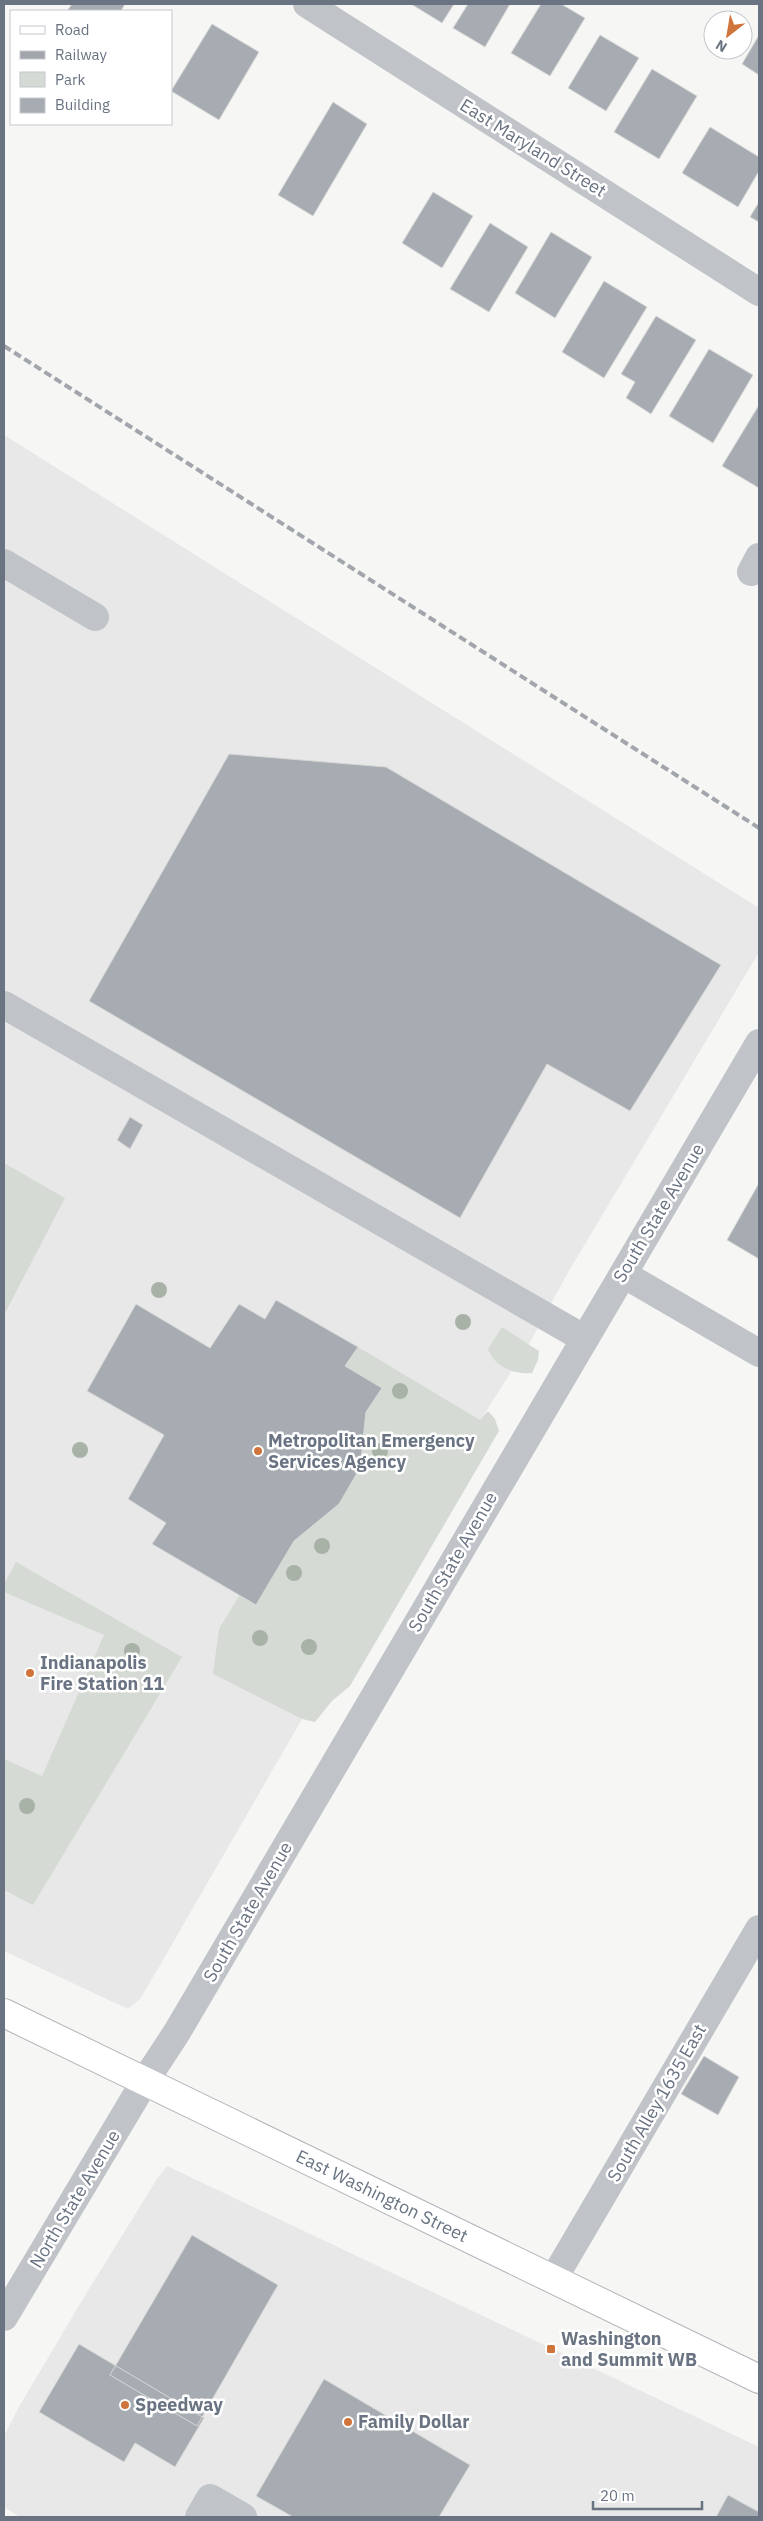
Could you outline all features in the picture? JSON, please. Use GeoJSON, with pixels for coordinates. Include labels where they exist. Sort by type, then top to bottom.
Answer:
{"type":"FeatureCollection","features":[{"type":"Feature","properties":{"kind":"main road","name":"East Washington Street"},"geometry":{"type":"LineString","coordinates":[[4,2013],[759,2379]]}},
{"type":"Feature","properties":{"kind":"street","name":"East Maryland Street"},"geometry":{"type":"LineString","coordinates":[[307,4],[759,292]]}},
{"type":"Feature","properties":{"kind":"street"},"geometry":{"type":"LineString","coordinates":[[4,563],[95,617]]}},
{"type":"Feature","properties":{"kind":"street"},"geometry":{"type":"LineString","coordinates":[[4,1005],[585,1339]]}},
{"type":"Feature","properties":{"kind":"street","name":"South State Avenue"},"geometry":{"type":"LineString","coordinates":[[145,2081],[177,2032],[759,1043]]}},
{"type":"Feature","properties":{"kind":"street"},"geometry":{"type":"LineString","coordinates":[[623,1274],[759,1353]]}},
{"type":"Feature","properties":{"kind":"street","name":"South Alley 1635 East"},"geometry":{"type":"LineString","coordinates":[[554,2278],[759,1929]]}},
{"type":"Feature","properties":{"kind":"street","name":"North State Avenue"},"geometry":{"type":"LineString","coordinates":[[4,2317],[145,2081]]}},
{"type":"Feature","properties":{"kind":"street"},"geometry":{"type":"LineString","coordinates":[[205,2508],[243,2517]]}},
{"type":"Feature","properties":{"kind":"shaded area"},"geometry":{"type":"Polygon","coordinates":[[[4,435],[759,908],[759,952],[566,1276],[529,1344],[485,1413],[302,1719],[141,1998],[128,2009],[4,1951],[4,435]]]}},
{"type":"Feature","properties":{"kind":"shaded area"},"geometry":{"type":"Polygon","coordinates":[[[167,2166],[759,2447],[759,2517],[243,2517],[211,2498],[199,2517],[20,2517],[4,2507],[4,2436],[20,2405],[86,2294],[167,2166]]]}},
{"type":"Feature","properties":{"kind":"green space"},"geometry":{"type":"Polygon","coordinates":[[[4,1163],[65,1198],[4,1315],[4,1163]]]}},
{"type":"Feature","properties":{"kind":"green space"},"geometry":{"type":"Polygon","coordinates":[[[502,1327],[539,1351],[538,1360],[532,1373],[512,1371],[500,1365],[491,1355],[488,1349],[502,1327]]]}},
{"type":"Feature","properties":{"kind":"green space"},"geometry":{"type":"Polygon","coordinates":[[[358,1347],[480,1420],[488,1411],[495,1419],[499,1431],[350,1686],[332,1701],[315,1722],[302,1719],[213,1674],[219,1629],[239,1596],[256,1605],[294,1541],[339,1504],[360,1468],[345,1366],[358,1347]]]}},
{"type":"Feature","properties":{"kind":"green space"},"geometry":{"type":"Polygon","coordinates":[[[16,1562],[182,1657],[33,1905],[4,1890],[4,1759],[42,1776],[104,1635],[4,1592],[4,1584],[16,1562]]]}},
{"type":"Feature","properties":{"kind":"building"},"geometry":{"type":"Polygon","coordinates":[[[72,4],[125,4],[122,10],[68,10],[72,4]]]}},
{"type":"Feature","properties":{"kind":"building"},"geometry":{"type":"Polygon","coordinates":[[[411,4],[454,4],[442,23],[411,4]]]}},
{"type":"Feature","properties":{"kind":"building"},"geometry":{"type":"Polygon","coordinates":[[[468,4],[510,4],[485,47],[453,28],[468,4]]]}},
{"type":"Feature","properties":{"kind":"building"},"geometry":{"type":"Polygon","coordinates":[[[541,4],[561,4],[585,18],[550,76],[511,53],[541,4]]]}},
{"type":"Feature","properties":{"kind":"building"},"geometry":{"type":"Polygon","coordinates":[[[212,24],[259,52],[219,120],[172,92],[212,24]]]}},
{"type":"Feature","properties":{"kind":"building"},"geometry":{"type":"Polygon","coordinates":[[[600,35],[639,58],[606,111],[568,88],[600,35]]]}},
{"type":"Feature","properties":{"kind":"building"},"geometry":{"type":"Polygon","coordinates":[[[759,35],[759,75],[742,64],[744,60],[753,60],[753,45],[759,35]]]}},
{"type":"Feature","properties":{"kind":"building"},"geometry":{"type":"Polygon","coordinates":[[[652,69],[697,96],[659,159],[614,132],[652,69]]]}},
{"type":"Feature","properties":{"kind":"building"},"geometry":{"type":"Polygon","coordinates":[[[333,102],[367,124],[313,216],[278,195],[333,102]]]}},
{"type":"Feature","properties":{"kind":"building"},"geometry":{"type":"Polygon","coordinates":[[[710,127],[759,157],[759,171],[738,207],[682,173],[710,127]]]}},
{"type":"Feature","properties":{"kind":"building"},"geometry":{"type":"Polygon","coordinates":[[[433,192],[473,216],[442,268],[402,243],[433,192]]]}},
{"type":"Feature","properties":{"kind":"building"},"geometry":{"type":"Polygon","coordinates":[[[759,202],[759,222],[750,217],[759,202]]]}},
{"type":"Feature","properties":{"kind":"building"},"geometry":{"type":"Polygon","coordinates":[[[490,223],[528,247],[489,312],[450,289],[490,223]]]}},
{"type":"Feature","properties":{"kind":"building"},"geometry":{"type":"Polygon","coordinates":[[[551,232],[592,257],[555,318],[515,293],[551,232]]]}},
{"type":"Feature","properties":{"kind":"building"},"geometry":{"type":"Polygon","coordinates":[[[604,281],[647,307],[604,378],[562,352],[604,281]]]}},
{"type":"Feature","properties":{"kind":"building"},"geometry":{"type":"Polygon","coordinates":[[[656,316],[696,340],[651,414],[626,398],[635,382],[621,374],[656,316]]]}},
{"type":"Feature","properties":{"kind":"building"},"geometry":{"type":"Polygon","coordinates":[[[709,349],[753,375],[713,443],[669,416],[709,349]]]}},
{"type":"Feature","properties":{"kind":"building"},"geometry":{"type":"Polygon","coordinates":[[[759,405],[759,488],[722,466],[759,405]]]}},
{"type":"Feature","properties":{"kind":"building"},"geometry":{"type":"Polygon","coordinates":[[[229,754],[386,767],[721,965],[630,1111],[547,1064],[460,1218],[89,1001],[229,754]]]}},
{"type":"Feature","properties":{"kind":"building"},"geometry":{"type":"Polygon","coordinates":[[[130,1117],[143,1125],[130,1149],[117,1140],[130,1117]]]}},
{"type":"Feature","properties":{"kind":"building"},"geometry":{"type":"Polygon","coordinates":[[[759,1183],[759,1259],[727,1240],[759,1183]]]}},
{"type":"Feature","properties":{"kind":"building","name":"Metropolitan Emergency Services Agency"},"geometry":{"type":"Polygon","coordinates":[[[276,1300],[358,1347],[345,1366],[382,1388],[366,1412],[360,1468],[339,1504],[294,1541],[256,1605],[152,1544],[166,1523],[128,1499],[164,1435],[87,1391],[136,1304],[210,1348],[239,1304],[265,1319],[276,1300]]]}},
{"type":"Feature","properties":{"kind":"building"},"geometry":{"type":"Polygon","coordinates":[[[704,2056],[739,2077],[718,2115],[681,2094],[704,2056]]]}},
{"type":"Feature","properties":{"kind":"building"},"geometry":{"type":"Polygon","coordinates":[[[192,2235],[278,2285],[197,2426],[110,2375],[192,2235]]]}},
{"type":"Feature","properties":{"kind":"building"},"geometry":{"type":"Polygon","coordinates":[[[79,2344],[204,2418],[175,2467],[135,2443],[124,2462],[39,2412],[79,2344]]]}},
{"type":"Feature","properties":{"kind":"building","name":"Family Dollar"},"geometry":{"type":"Polygon","coordinates":[[[324,2379],[470,2465],[439,2517],[293,2517],[256,2496],[324,2379]]]}},
{"type":"Feature","properties":{"kind":"building"},"geometry":{"type":"Polygon","coordinates":[[[728,2495],[759,2512],[759,2517],[716,2517],[728,2495]]]}},
{"type":"Feature","properties":{"kind":"railway"},"geometry":{"type":"LineString","coordinates":[[4,346],[759,828]]}},
{"type":"Feature","properties":{"kind":"place","name":"Metropolitan Emergency Services Agency"},"geometry":{"type":"Point","coordinates":[258,1451]}},
{"type":"Feature","properties":{"kind":"place","name":"Indianapolis Fire Station 11"},"geometry":{"type":"Point","coordinates":[30,1673]}},
{"type":"Feature","properties":{"kind":"place","name":"Washington and Summit WB"},"geometry":{"type":"Point","coordinates":[551,2349]}},
{"type":"Feature","properties":{"kind":"place","name":"Speedway"},"geometry":{"type":"Point","coordinates":[125,2405]}},
{"type":"Feature","properties":{"kind":"place","name":"Family Dollar"},"geometry":{"type":"Point","coordinates":[348,2422]}}]}
